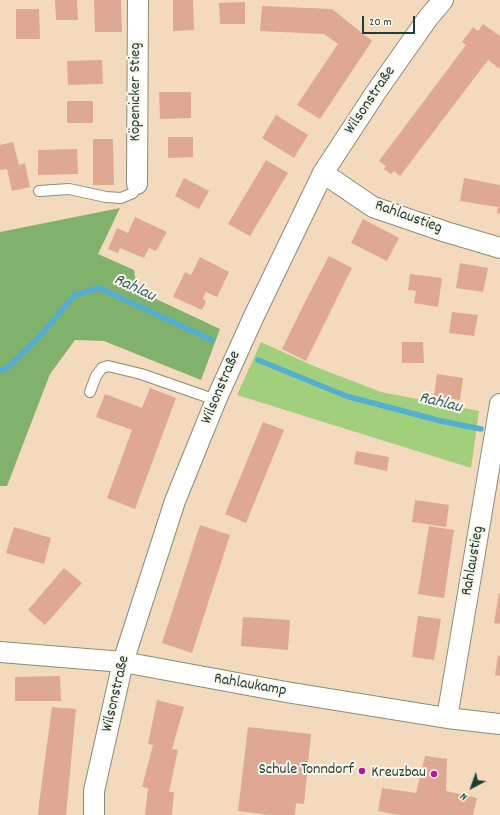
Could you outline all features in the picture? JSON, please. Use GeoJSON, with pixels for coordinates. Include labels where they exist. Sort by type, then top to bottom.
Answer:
{"type":"FeatureCollection","features":[{"type":"Feature","properties":{"kind":"street","name":"Köpenicker Stieg"},"geometry":{"type":"LineString","coordinates":[[137,184],[138,0]]}},
{"type":"Feature","properties":{"kind":"street","name":"Wilsonstraße"},"geometry":{"type":"LineString","coordinates":[[94,815],[94,791],[123,662],[175,501],[216,400],[254,316],[323,173],[376,92],[442,0]]}},
{"type":"Feature","properties":{"kind":"street","name":"Rahlaustieg"},"geometry":{"type":"LineString","coordinates":[[323,173],[373,206],[446,232],[500,248]]}},
{"type":"Feature","properties":{"kind":"street","name":"Rahlaustieg"},"geometry":{"type":"LineString","coordinates":[[447,718],[500,404]]}},
{"type":"Feature","properties":{"kind":"street","name":"Rahlaukamp"},"geometry":{"type":"LineString","coordinates":[[0,652],[123,662],[286,692],[447,718],[500,724]]}},
{"type":"Feature","properties":{"kind":"lane"},"geometry":{"type":"LineString","coordinates":[[39,191],[69,189],[106,197],[121,198],[133,192],[137,184]]}},
{"type":"Feature","properties":{"kind":"lane"},"geometry":{"type":"LineString","coordinates":[[90,392],[96,376],[102,368],[108,366],[141,374],[216,400]]}},
{"type":"Feature","properties":{"kind":"green space"},"geometry":{"type":"Polygon","coordinates":[[[120,208],[98,254],[134,270],[137,290],[220,329],[201,380],[104,341],[75,340],[50,374],[7,486],[0,486],[0,232],[120,208]]]}},
{"type":"Feature","properties":{"kind":"green space"},"geometry":{"type":"Polygon","coordinates":[[[261,342],[316,367],[381,392],[479,411],[471,468],[237,395],[261,342]]]}},
{"type":"Feature","properties":{"kind":"building"},"geometry":{"type":"Polygon","coordinates":[[[55,0],[77,0],[78,20],[56,20],[55,0]]]}},
{"type":"Feature","properties":{"kind":"building"},"geometry":{"type":"Polygon","coordinates":[[[94,0],[121,0],[122,32],[95,32],[94,0]]]}},
{"type":"Feature","properties":{"kind":"building"},"geometry":{"type":"Polygon","coordinates":[[[173,0],[193,0],[194,30],[173,31],[173,0]]]}},
{"type":"Feature","properties":{"kind":"building"},"geometry":{"type":"Polygon","coordinates":[[[245,2],[245,24],[220,24],[219,3],[245,2]]]}},
{"type":"Feature","properties":{"kind":"building"},"geometry":{"type":"Polygon","coordinates":[[[262,6],[332,9],[372,41],[320,119],[297,105],[338,44],[324,34],[260,31],[262,6]]]}},
{"type":"Feature","properties":{"kind":"building"},"geometry":{"type":"Polygon","coordinates":[[[16,9],[39,9],[40,39],[16,39],[16,9]]]}},
{"type":"Feature","properties":{"kind":"building"},"geometry":{"type":"Polygon","coordinates":[[[483,24],[500,36],[500,69],[488,60],[400,176],[394,171],[391,174],[384,169],[386,166],[379,161],[466,45],[462,42],[473,27],[478,31],[483,24]]]}},
{"type":"Feature","properties":{"kind":"building"},"geometry":{"type":"Polygon","coordinates":[[[102,60],[103,84],[68,85],[67,61],[102,60]]]}},
{"type":"Feature","properties":{"kind":"building"},"geometry":{"type":"Polygon","coordinates":[[[159,92],[191,92],[191,118],[160,119],[159,92]]]}},
{"type":"Feature","properties":{"kind":"building"},"geometry":{"type":"Polygon","coordinates":[[[67,101],[93,101],[93,123],[67,123],[67,101]]]}},
{"type":"Feature","properties":{"kind":"building"},"geometry":{"type":"Polygon","coordinates":[[[276,115],[308,135],[294,158],[262,138],[276,115]]]}},
{"type":"Feature","properties":{"kind":"building"},"geometry":{"type":"Polygon","coordinates":[[[168,137],[193,137],[193,157],[168,158],[168,137]]]}},
{"type":"Feature","properties":{"kind":"building"},"geometry":{"type":"Polygon","coordinates":[[[93,139],[113,139],[114,185],[93,185],[93,139]]]}},
{"type":"Feature","properties":{"kind":"building"},"geometry":{"type":"Polygon","coordinates":[[[13,142],[19,165],[25,163],[30,187],[12,191],[7,169],[0,170],[0,145],[13,142]]]}},
{"type":"Feature","properties":{"kind":"building"},"geometry":{"type":"Polygon","coordinates":[[[77,149],[78,174],[38,175],[38,150],[77,149]]]}},
{"type":"Feature","properties":{"kind":"building"},"geometry":{"type":"Polygon","coordinates":[[[266,160],[288,173],[250,236],[228,224],[266,160]]]}},
{"type":"Feature","properties":{"kind":"building"},"geometry":{"type":"Polygon","coordinates":[[[184,178],[209,191],[199,209],[175,196],[184,178]]]}},
{"type":"Feature","properties":{"kind":"building"},"geometry":{"type":"Polygon","coordinates":[[[464,178],[500,185],[500,214],[497,213],[498,207],[460,201],[464,178]]]}},
{"type":"Feature","properties":{"kind":"building"},"geometry":{"type":"Polygon","coordinates":[[[135,217],[167,232],[156,251],[149,248],[144,258],[120,248],[118,253],[108,249],[117,228],[128,233],[135,217]]]}},
{"type":"Feature","properties":{"kind":"building"},"geometry":{"type":"Polygon","coordinates":[[[363,219],[399,238],[387,261],[351,243],[363,219]]]}},
{"type":"Feature","properties":{"kind":"building"},"geometry":{"type":"Polygon","coordinates":[[[329,256],[352,268],[306,361],[282,349],[329,256]]]}},
{"type":"Feature","properties":{"kind":"building"},"geometry":{"type":"Polygon","coordinates":[[[200,257],[229,272],[217,297],[206,292],[203,298],[206,302],[202,310],[173,297],[185,272],[191,275],[200,257]]]}},
{"type":"Feature","properties":{"kind":"building"},"geometry":{"type":"Polygon","coordinates":[[[460,263],[488,268],[483,292],[456,288],[460,263]]]}},
{"type":"Feature","properties":{"kind":"building"},"geometry":{"type":"Polygon","coordinates":[[[410,274],[442,278],[438,307],[414,303],[416,291],[408,290],[410,274]]]}},
{"type":"Feature","properties":{"kind":"building"},"geometry":{"type":"Polygon","coordinates":[[[452,312],[478,315],[474,336],[449,333],[452,312]]]}},
{"type":"Feature","properties":{"kind":"building"},"geometry":{"type":"Polygon","coordinates":[[[402,342],[423,342],[424,363],[402,363],[402,342]]]}},
{"type":"Feature","properties":{"kind":"building"},"geometry":{"type":"Polygon","coordinates":[[[437,374],[463,378],[460,400],[434,396],[437,374]]]}},
{"type":"Feature","properties":{"kind":"building"},"geometry":{"type":"Polygon","coordinates":[[[150,388],[176,398],[135,509],[107,498],[132,430],[96,417],[105,394],[142,408],[150,388]]]}},
{"type":"Feature","properties":{"kind":"building"},"geometry":{"type":"Polygon","coordinates":[[[263,422],[284,430],[246,523],[225,514],[263,422]]]}},
{"type":"Feature","properties":{"kind":"building"},"geometry":{"type":"Polygon","coordinates":[[[356,451],[389,457],[387,471],[354,464],[356,451]]]}},
{"type":"Feature","properties":{"kind":"building"},"geometry":{"type":"Polygon","coordinates":[[[415,500],[449,505],[446,527],[412,522],[415,500]]]}},
{"type":"Feature","properties":{"kind":"building"},"geometry":{"type":"Polygon","coordinates":[[[200,525],[230,535],[192,653],[162,643],[200,525]]]}},
{"type":"Feature","properties":{"kind":"building"},"geometry":{"type":"Polygon","coordinates":[[[429,526],[454,530],[444,598],[418,594],[429,526]]]}},
{"type":"Feature","properties":{"kind":"building"},"geometry":{"type":"Polygon","coordinates":[[[14,527],[51,538],[44,564],[6,553],[14,527]]]}},
{"type":"Feature","properties":{"kind":"building"},"geometry":{"type":"Polygon","coordinates":[[[64,568],[82,583],[45,625],[28,610],[64,568]]]}},
{"type":"Feature","properties":{"kind":"building"},"geometry":{"type":"Polygon","coordinates":[[[500,593],[500,624],[494,623],[500,593]]]}},
{"type":"Feature","properties":{"kind":"building"},"geometry":{"type":"Polygon","coordinates":[[[418,616],[441,619],[434,660],[412,657],[418,616]]]}},
{"type":"Feature","properties":{"kind":"building"},"geometry":{"type":"Polygon","coordinates":[[[243,617],[290,620],[288,650],[241,646],[243,617]]]}},
{"type":"Feature","properties":{"kind":"building"},"geometry":{"type":"Polygon","coordinates":[[[498,655],[500,656],[500,676],[495,675],[498,655]]]}},
{"type":"Feature","properties":{"kind":"building"},"geometry":{"type":"Polygon","coordinates":[[[60,676],[61,701],[15,701],[15,677],[60,676]]]}},
{"type":"Feature","properties":{"kind":"building"},"geometry":{"type":"Polygon","coordinates":[[[157,700],[184,707],[172,749],[178,750],[169,792],[174,792],[172,815],[145,815],[148,788],[142,787],[153,745],[148,744],[157,700]]]}},
{"type":"Feature","properties":{"kind":"building"},"geometry":{"type":"Polygon","coordinates":[[[52,707],[76,709],[66,815],[38,815],[39,804],[52,707]]]}},
{"type":"Feature","properties":{"kind":"building"},"geometry":{"type":"Polygon","coordinates":[[[248,727],[311,734],[304,804],[296,803],[295,815],[270,815],[238,811],[248,727]]]}},
{"type":"Feature","properties":{"kind":"building","name":"Kreuzbau"},"geometry":{"type":"Polygon","coordinates":[[[425,756],[447,759],[446,791],[477,798],[473,815],[398,815],[378,811],[382,788],[416,793],[425,756]]]}},
{"type":"Feature","properties":{"kind":"waterway","name":"Rahlau"},"geometry":{"type":"LineString","coordinates":[[0,371],[8,367],[39,337],[75,295],[99,288],[212,340]]}},
{"type":"Feature","properties":{"kind":"waterway","name":"Rahlau"},"geometry":{"type":"LineString","coordinates":[[258,360],[346,396],[441,421],[481,429]]}},
{"type":"Feature","properties":{"kind":"place","name":"Schule Tonndorf"},"geometry":{"type":"Point","coordinates":[362,771]}},
{"type":"Feature","properties":{"kind":"place","name":"Kreuzbau"},"geometry":{"type":"Point","coordinates":[434,774]}}]}
